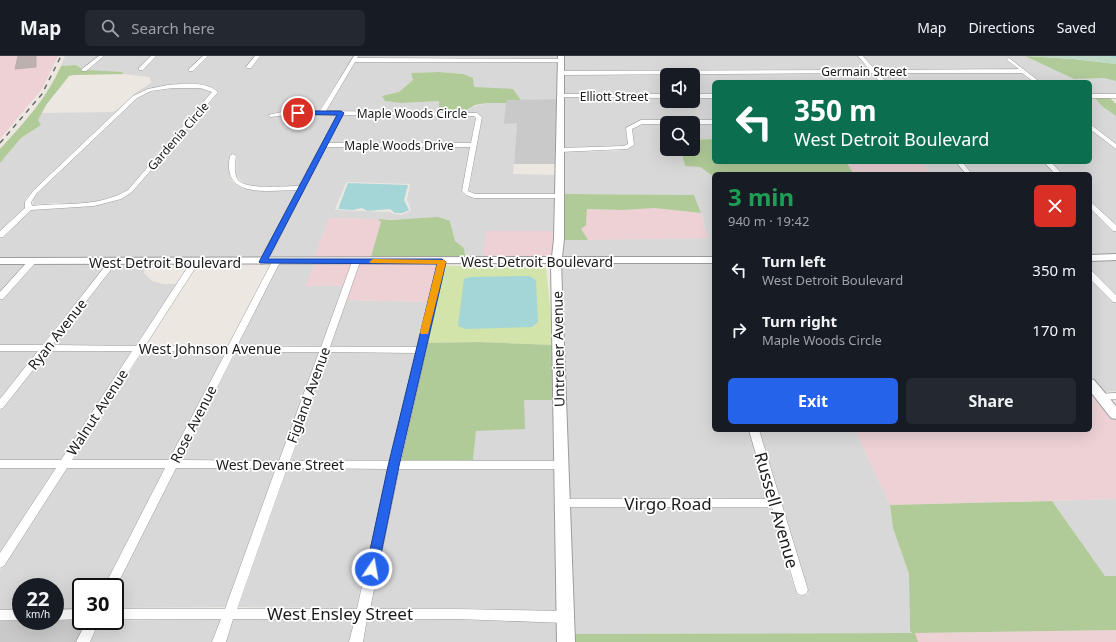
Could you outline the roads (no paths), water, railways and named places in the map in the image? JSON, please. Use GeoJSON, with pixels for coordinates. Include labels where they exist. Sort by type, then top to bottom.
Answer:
{"type":"FeatureCollection","features":[{"type":"Feature","properties":{"kind":"street"},"geometry":{"type":"LineString","coordinates":[[84,70],[102,56]]}},
{"type":"Feature","properties":{"kind":"street"},"geometry":{"type":"LineString","coordinates":[[141,69],[154,56]]}},
{"type":"Feature","properties":{"kind":"street"},"geometry":{"type":"LineString","coordinates":[[191,70],[206,56]]}},
{"type":"Feature","properties":{"kind":"street"},"geometry":{"type":"LineString","coordinates":[[249,68],[258,56]]}},
{"type":"Feature","properties":{"kind":"street"},"geometry":{"type":"LineString","coordinates":[[860,56],[881,80]]}},
{"type":"Feature","properties":{"kind":"street"},"geometry":{"type":"LineString","coordinates":[[322,113],[355,58],[561,58]]}},
{"type":"Feature","properties":{"kind":"street","name":"Untreiner Avenue"},"geometry":{"type":"LineString","coordinates":[[561,58],[558,255],[556,261],[560,465],[566,642]]}},
{"type":"Feature","properties":{"kind":"street"},"geometry":{"type":"LineString","coordinates":[[1009,60],[1034,80]]}},
{"type":"Feature","properties":{"kind":"street","name":"Germain Street"},"geometry":{"type":"LineString","coordinates":[[561,72],[1023,71]]}},
{"type":"Feature","properties":{"kind":"street","name":"Gardenia Circle"},"geometry":{"type":"LineString","coordinates":[[0,235],[29,208],[99,204],[114,200],[126,194],[215,94],[215,91],[210,88],[168,87],[150,90],[136,96],[35,192],[28,202],[29,208]]}},
{"type":"Feature","properties":{"kind":"street","name":"Elliott Street"},"geometry":{"type":"LineString","coordinates":[[560,96],[660,96]]}},
{"type":"Feature","properties":{"kind":"street"},"geometry":{"type":"LineString","coordinates":[[700,96],[712,96]]}},
{"type":"Feature","properties":{"kind":"street"},"geometry":{"type":"LineString","coordinates":[[1092,96],[1116,96]]}},
{"type":"Feature","properties":{"kind":"street","name":"Maple Woods Circle"},"geometry":{"type":"LineString","coordinates":[[271,116],[286,113],[475,114],[479,117],[465,191],[466,193],[474,196],[559,196]]}},
{"type":"Feature","properties":{"kind":"street","name":"Maple Woods Circle"},"geometry":{"type":"LineString","coordinates":[[263,262],[341,113]]}},
{"type":"Feature","properties":{"kind":"street"},"geometry":{"type":"LineString","coordinates":[[560,150],[625,148],[631,145],[629,128],[641,122],[712,122]]}},
{"type":"Feature","properties":{"kind":"street"},"geometry":{"type":"LineString","coordinates":[[1092,128],[1116,147]]}},
{"type":"Feature","properties":{"kind":"street","name":"Maple Woods Drive"},"geometry":{"type":"LineString","coordinates":[[324,145],[473,145]]}},
{"type":"Feature","properties":{"kind":"street"},"geometry":{"type":"LineString","coordinates":[[234,156],[233,176],[235,180],[242,185],[253,187],[302,188]]}},
{"type":"Feature","properties":{"kind":"street"},"geometry":{"type":"LineString","coordinates":[[961,164],[967,172]]}},
{"type":"Feature","properties":{"kind":"street"},"geometry":{"type":"LineString","coordinates":[[1049,164],[1057,172]]}},
{"type":"Feature","properties":{"kind":"street"},"geometry":{"type":"LineString","coordinates":[[1092,206],[1116,229]]}},
{"type":"Feature","properties":{"kind":"street"},"geometry":{"type":"LineString","coordinates":[[1092,258],[1116,258]]}},
{"type":"Feature","properties":{"kind":"street","name":"West Detroit Boulevard"},"geometry":{"type":"LineString","coordinates":[[0,262],[442,262],[712,260]]}},
{"type":"Feature","properties":{"kind":"street"},"geometry":{"type":"LineString","coordinates":[[0,296],[33,262]]}},
{"type":"Feature","properties":{"kind":"street","name":"Ryan Avenue"},"geometry":{"type":"LineString","coordinates":[[0,406],[113,262]]}},
{"type":"Feature","properties":{"kind":"street","name":"Walnut Avenue"},"geometry":{"type":"LineString","coordinates":[[0,563],[195,262]]}},
{"type":"Feature","properties":{"kind":"street","name":"Rose Avenue"},"geometry":{"type":"LineString","coordinates":[[115,578],[276,262]]}},
{"type":"Feature","properties":{"kind":"street","name":"Figland Avenue"},"geometry":{"type":"LineString","coordinates":[[219,642],[356,262]]}},
{"type":"Feature","properties":{"kind":"street"},"geometry":{"type":"LineString","coordinates":[[356,642],[395,464],[442,262]]}},
{"type":"Feature","properties":{"kind":"street"},"geometry":{"type":"LineString","coordinates":[[1092,276],[1116,300]]}},
{"type":"Feature","properties":{"kind":"street","name":"West Johnson Avenue"},"geometry":{"type":"LineString","coordinates":[[0,348],[325,348],[421,350]]}},
{"type":"Feature","properties":{"kind":"street"},"geometry":{"type":"LineString","coordinates":[[1092,385],[1116,416]]}},
{"type":"Feature","properties":{"kind":"street"},"geometry":{"type":"LineString","coordinates":[[1101,396],[1116,396]]}},
{"type":"Feature","properties":{"kind":"street","name":"Russell Avenue"},"geometry":{"type":"LineString","coordinates":[[755,432],[802,590]]}},
{"type":"Feature","properties":{"kind":"street","name":"West Devane Street"},"geometry":{"type":"LineString","coordinates":[[0,464],[560,465]]}},
{"type":"Feature","properties":{"kind":"street","name":"Virgo Road"},"geometry":{"type":"LineString","coordinates":[[562,503],[775,503]]}},
{"type":"Feature","properties":{"kind":"street","name":"West Ensley Street"},"geometry":{"type":"LineString","coordinates":[[124,614],[458,614],[565,617]]}},
{"type":"Feature","properties":{"kind":"street"},"geometry":{"type":"LineString","coordinates":[[0,615],[12,615]]}},
{"type":"Feature","properties":{"kind":"street"},"geometry":{"type":"LineString","coordinates":[[82,642],[88,630]]}},
{"type":"Feature","properties":{"kind":"water"},"geometry":{"type":"Polygon","coordinates":[[[348,183],[408,185],[404,200],[409,210],[403,213],[395,213],[390,209],[367,211],[362,208],[353,210],[338,209],[348,183]]]}},
{"type":"Feature","properties":{"kind":"water"},"geometry":{"type":"Polygon","coordinates":[[[529,276],[536,280],[538,322],[532,327],[466,329],[458,326],[464,279],[470,277],[529,276]]]}},
{"type":"Feature","properties":{"kind":"waterway"},"geometry":{"type":"LineString","coordinates":[[1112,56],[1116,57]]}},
{"type":"Feature","properties":{"kind":"railway"},"geometry":{"type":"LineString","coordinates":[[0,143],[42,94],[61,56]]}}]}
